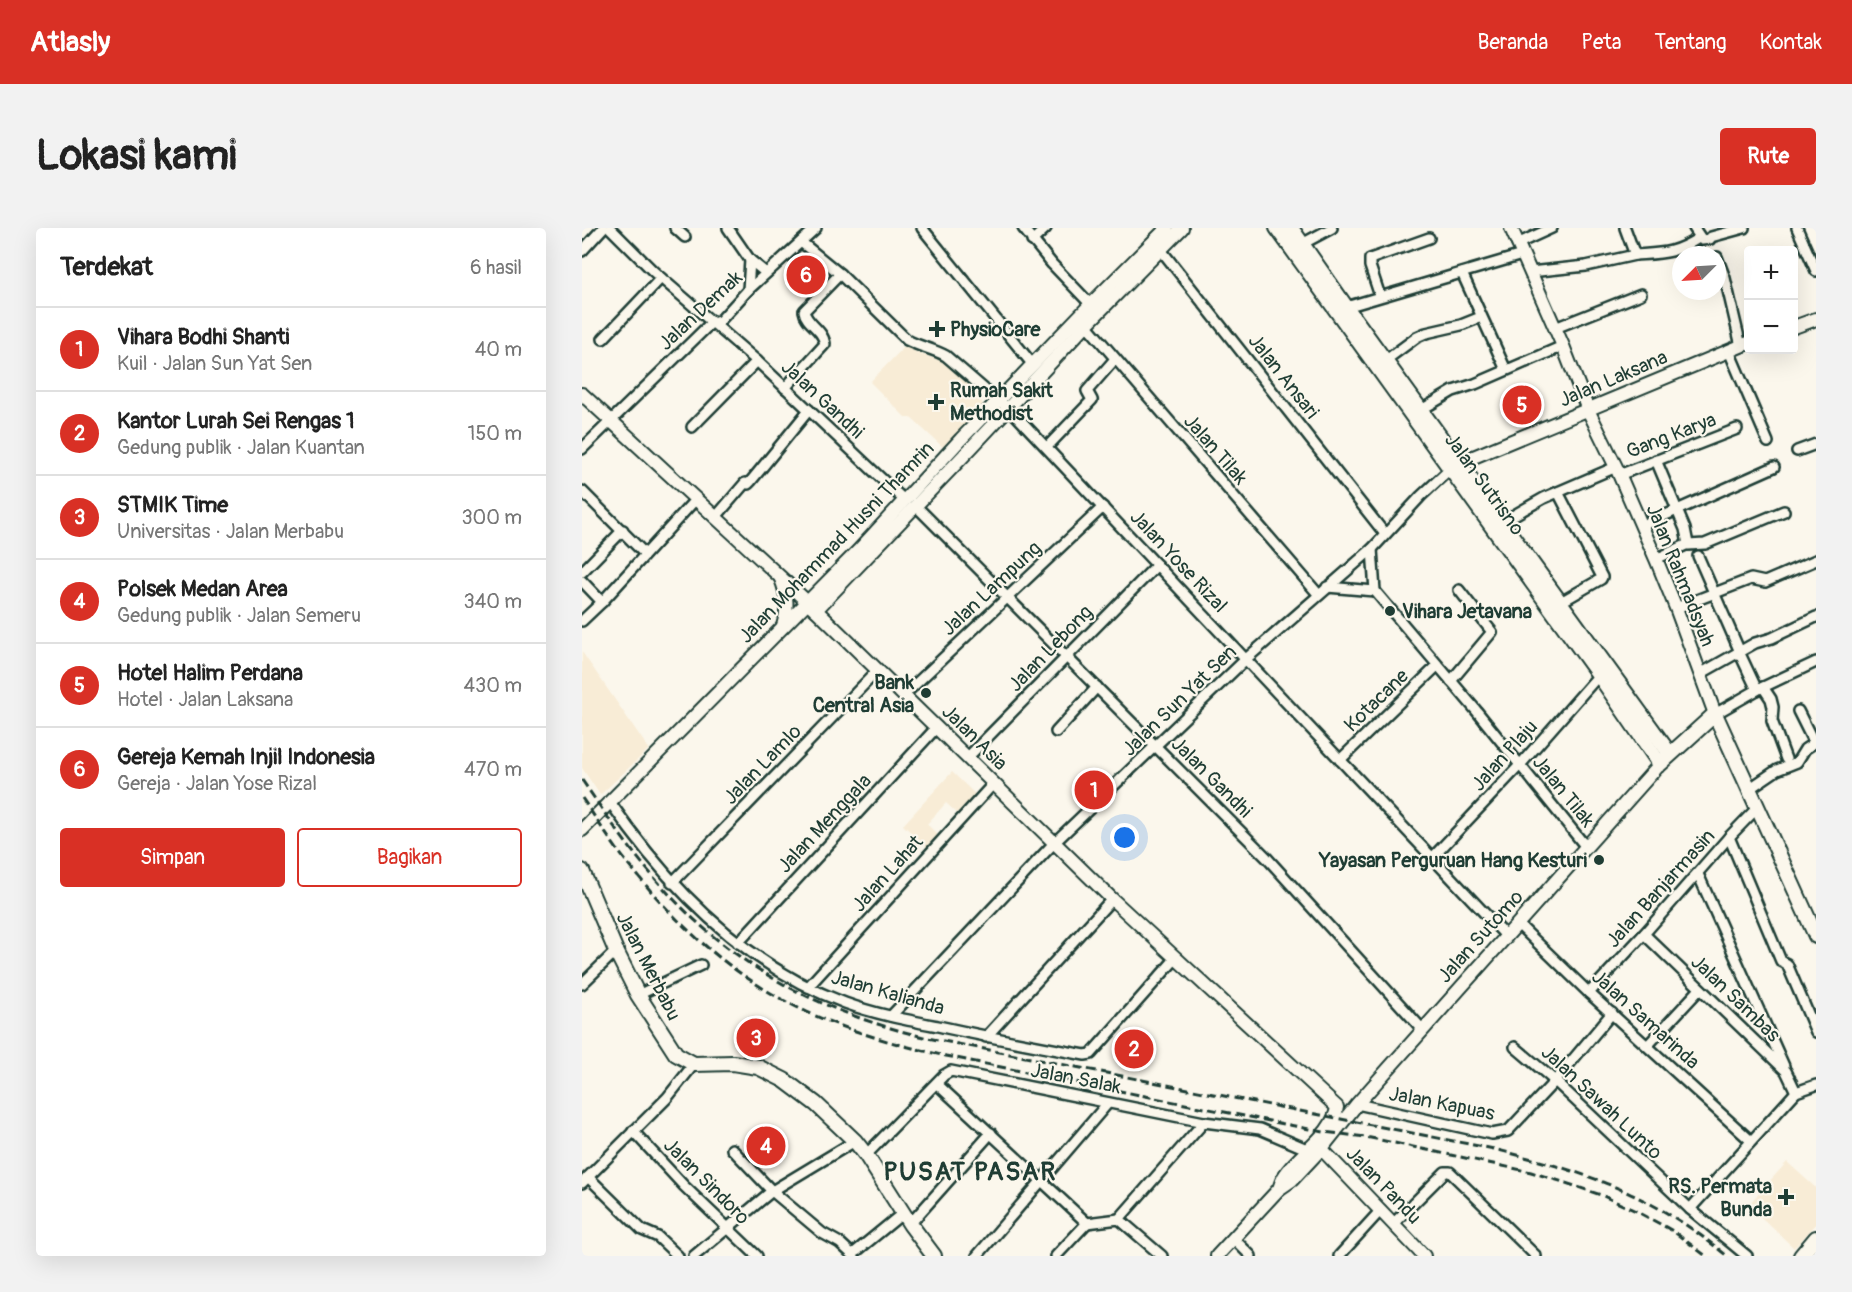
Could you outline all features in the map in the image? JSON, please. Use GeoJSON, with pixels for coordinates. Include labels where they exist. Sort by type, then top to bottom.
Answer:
{"type":"FeatureCollection","features":[{"type":"Feature","properties":{"kind":"main road","name":"Jalan Mohammad Husni Thamrin"},"geometry":{"type":"LineString","coordinates":[[1158,246],[1167,228]]}},
{"type":"Feature","properties":{"kind":"main road","name":"Jalan Mohammad Husni Thamrin"},"geometry":{"type":"LineString","coordinates":[[812,607],[904,500],[1033,365],[1083,320],[1158,246],[1182,228]]}},
{"type":"Feature","properties":{"kind":"main road","name":"Jalan Sutrisno"},"geometry":{"type":"LineString","coordinates":[[1277,228],[1455,466],[1599,675],[1665,759]]}},
{"type":"Feature","properties":{"kind":"main road","name":"Jalan Sutrisno"},"geometry":{"type":"LineString","coordinates":[[1291,228],[1421,410],[1455,466],[1502,522],[1561,602],[1665,759]]}},
{"type":"Feature","properties":{"kind":"main road","name":"Jalan Rahmadsyah"},"geometry":{"type":"LineString","coordinates":[[1511,228],[1563,346],[1588,410],[1656,559],[1715,714],[1816,936]]}},
{"type":"Feature","properties":{"kind":"main road"},"geometry":{"type":"LineString","coordinates":[[1798,326],[1816,319]]}},
{"type":"Feature","properties":{"kind":"main road","name":"Jalan Mohammad Husni Thamrin"},"geometry":{"type":"LineString","coordinates":[[582,830],[782,629],[812,607],[916,506],[1010,408],[1083,320]]}},
{"type":"Feature","properties":{"kind":"main road","name":"Jalan Laksana"},"geometry":{"type":"LineString","coordinates":[[1455,466],[1740,347]]}},
{"type":"Feature","properties":{"kind":"main road","name":"Jalan Asia"},"geometry":{"type":"LineString","coordinates":[[582,394],[812,607],[1112,898],[1333,1103],[1337,1110]]}},
{"type":"Feature","properties":{"kind":"main road"},"geometry":{"type":"LineString","coordinates":[[961,439],[971,448]]}},
{"type":"Feature","properties":{"kind":"main road"},"geometry":{"type":"LineString","coordinates":[[781,578],[788,606],[782,629]]}},
{"type":"Feature","properties":{"kind":"main road","name":"Jalan Sutomo"},"geometry":{"type":"LineString","coordinates":[[1217,1256],[1279,1189],[1286,1173],[1357,1104],[1665,759],[1715,714]]}},
{"type":"Feature","properties":{"kind":"main road","name":"Jalan Merbabu"},"geometry":{"type":"LineString","coordinates":[[582,872],[638,995],[670,1047],[683,1059],[694,1064]]}},
{"type":"Feature","properties":{"kind":"main road"},"geometry":{"type":"LineString","coordinates":[[694,1064],[746,1064],[770,1071],[816,1104],[855,1141],[866,1155],[934,1256]]}},
{"type":"Feature","properties":{"kind":"main road","name":"Jalan Sutomo"},"geometry":{"type":"LineString","coordinates":[[1315,1147],[1337,1110]]}},
{"type":"Feature","properties":{"kind":"main road","name":"Jalan Pandu"},"geometry":{"type":"LineString","coordinates":[[1315,1147],[1381,1210],[1424,1256]]}},
{"type":"Feature","properties":{"kind":"main road"},"geometry":{"type":"LineString","coordinates":[[1801,1256],[1816,1238]]}},
{"type":"Feature","properties":{"kind":"street"},"geometry":{"type":"LineString","coordinates":[[675,228],[685,237]]}},
{"type":"Feature","properties":{"kind":"street"},"geometry":{"type":"LineString","coordinates":[[728,228],[750,260],[766,273]]}},
{"type":"Feature","properties":{"kind":"street","name":"Jalan Demak"},"geometry":{"type":"LineString","coordinates":[[582,448],[816,228]]}},
{"type":"Feature","properties":{"kind":"street"},"geometry":{"type":"LineString","coordinates":[[922,228],[1033,365]]}},
{"type":"Feature","properties":{"kind":"street"},"geometry":{"type":"LineString","coordinates":[[1023,228],[1032,241],[1095,308]]}},
{"type":"Feature","properties":{"kind":"street"},"geometry":{"type":"LineString","coordinates":[[1032,241],[1046,228]]}},
{"type":"Feature","properties":{"kind":"street"},"geometry":{"type":"LineString","coordinates":[[1302,244],[1332,228]]}},
{"type":"Feature","properties":{"kind":"street"},"geometry":{"type":"LineString","coordinates":[[1346,307],[1462,273],[1520,249],[1552,228]]}},
{"type":"Feature","properties":{"kind":"street"},"geometry":{"type":"LineString","coordinates":[[1625,228],[1635,255]]}},
{"type":"Feature","properties":{"kind":"street"},"geometry":{"type":"LineString","coordinates":[[1694,228],[1699,238]]}},
{"type":"Feature","properties":{"kind":"street"},"geometry":{"type":"LineString","coordinates":[[1710,239],[1715,234],[1744,228]]}},
{"type":"Feature","properties":{"kind":"street"},"geometry":{"type":"LineString","coordinates":[[1797,228],[1816,271]]}},
{"type":"Feature","properties":{"kind":"street"},"geometry":{"type":"LineString","coordinates":[[582,251],[610,229]]}},
{"type":"Feature","properties":{"kind":"street","name":"Jalan Gandhi"},"geometry":{"type":"LineString","coordinates":[[610,229],[661,278],[757,361],[904,500]]}},
{"type":"Feature","properties":{"kind":"street"},"geometry":{"type":"LineString","coordinates":[[1380,296],[1370,266],[1370,259],[1429,238]]}},
{"type":"Feature","properties":{"kind":"street"},"geometry":{"type":"LineString","coordinates":[[1530,272],[1586,266],[1635,255],[1672,252],[1699,238],[1710,239]]}},
{"type":"Feature","properties":{"kind":"street"},"geometry":{"type":"LineString","coordinates":[[1710,239],[1713,246]]}},
{"type":"Feature","properties":{"kind":"street","name":"Jalan Yose Rizal"},"geometry":{"type":"LineString","coordinates":[[801,242],[840,274],[907,340],[946,356],[998,401],[1010,408],[1506,936]]}},
{"type":"Feature","properties":{"kind":"street","name":"Jalan Ansari"},"geometry":{"type":"LineString","coordinates":[[1158,246],[1385,534]]}},
{"type":"Feature","properties":{"kind":"street"},"geometry":{"type":"LineString","coordinates":[[748,290],[750,260]]}},
{"type":"Feature","properties":{"kind":"street"},"geometry":{"type":"LineString","coordinates":[[1462,273],[1506,370]]}},
{"type":"Feature","properties":{"kind":"street"},"geometry":{"type":"LineString","coordinates":[[785,387],[825,344],[823,336],[805,317],[804,311],[840,274]]}},
{"type":"Feature","properties":{"kind":"street"},"geometry":{"type":"LineString","coordinates":[[603,339],[661,278]]}},
{"type":"Feature","properties":{"kind":"street"},"geometry":{"type":"LineString","coordinates":[[1726,283],[1740,347],[1768,442]]}},
{"type":"Feature","properties":{"kind":"street"},"geometry":{"type":"LineString","coordinates":[[1555,328],[1641,294]]}},
{"type":"Feature","properties":{"kind":"street"},"geometry":{"type":"LineString","coordinates":[[1386,360],[1417,337],[1481,317]]}},
{"type":"Feature","properties":{"kind":"street","name":"Jalan Tilak"},"geometry":{"type":"LineString","coordinates":[[1083,320],[1319,595]]}},
{"type":"Feature","properties":{"kind":"street"},"geometry":{"type":"LineString","coordinates":[[1421,410],[1453,391],[1475,384],[1563,346]]}},
{"type":"Feature","properties":{"kind":"street"},"geometry":{"type":"LineString","coordinates":[[1047,447],[1092,400],[1087,391],[1115,359]]}},
{"type":"Feature","properties":{"kind":"street"},"geometry":{"type":"LineString","coordinates":[[692,427],[757,361]]}},
{"type":"Feature","properties":{"kind":"street"},"geometry":{"type":"LineString","coordinates":[[715,518],[746,483],[751,481],[809,411]]}},
{"type":"Feature","properties":{"kind":"street","name":"Gang Karya"},"geometry":{"type":"LineString","coordinates":[[1502,522],[1558,492],[1617,470],[1656,460],[1737,429]]}},
{"type":"Feature","properties":{"kind":"street"},"geometry":{"type":"LineString","coordinates":[[1797,451],[1816,444]]}},
{"type":"Feature","properties":{"kind":"street"},"geometry":{"type":"LineString","coordinates":[[1656,460],[1685,529],[1688,545]]}},
{"type":"Feature","properties":{"kind":"street","name":"Jalan Sun Yat Sen"},"geometry":{"type":"LineString","coordinates":[[891,1016],[1055,842],[1246,660],[1372,549],[1455,466]]}},
{"type":"Feature","properties":{"kind":"street"},"geometry":{"type":"LineString","coordinates":[[1641,526],[1774,467]]}},
{"type":"Feature","properties":{"kind":"street"},"geometry":{"type":"LineString","coordinates":[[582,491],[645,554]]}},
{"type":"Feature","properties":{"kind":"street"},"geometry":{"type":"LineString","coordinates":[[1558,492],[1602,576],[1601,579],[1561,602]]}},
{"type":"Feature","properties":{"kind":"street"},"geometry":{"type":"LineString","coordinates":[[582,621],[603,602],[695,500]]}},
{"type":"Feature","properties":{"kind":"street","name":"Jalan Gandhi"},"geometry":{"type":"LineString","coordinates":[[916,506],[1267,858],[1422,1030]]}},
{"type":"Feature","properties":{"kind":"street","name":"Jalan Lampung"},"geometry":{"type":"LineString","coordinates":[[904,695],[1103,507]]}},
{"type":"Feature","properties":{"kind":"street"},"geometry":{"type":"LineString","coordinates":[[1656,559],[1688,545],[1705,544],[1784,511]]}},
{"type":"Feature","properties":{"kind":"street"},"geometry":{"type":"LineString","coordinates":[[582,572],[623,530]]}},
{"type":"Feature","properties":{"kind":"street"},"geometry":{"type":"LineString","coordinates":[[1327,587],[1375,591],[1372,549]]}},
{"type":"Feature","properties":{"kind":"street"},"geometry":{"type":"LineString","coordinates":[[1698,556],[1741,654],[1760,688],[1771,699],[1772,721],[1786,759]]}},
{"type":"Feature","properties":{"kind":"street"},"geometry":{"type":"LineString","coordinates":[[1676,608],[1751,579],[1765,582],[1816,560]]}},
{"type":"Feature","properties":{"kind":"street","name":"Jalan Lebong"},"geometry":{"type":"LineString","coordinates":[[968,757],[1157,565]]}},
{"type":"Feature","properties":{"kind":"street"},"geometry":{"type":"LineString","coordinates":[[582,581],[603,602]]}},
{"type":"Feature","properties":{"kind":"street"},"geometry":{"type":"LineString","coordinates":[[1451,681],[1492,632],[1460,590]]}},
{"type":"Feature","properties":{"kind":"street","name":"Jalan Tilak"},"geometry":{"type":"LineString","coordinates":[[1375,591],[1586,847]]}},
{"type":"Feature","properties":{"kind":"street"},"geometry":{"type":"LineString","coordinates":[[1700,674],[1741,654],[1755,643],[1772,638],[1816,617]]}},
{"type":"Feature","properties":{"kind":"street"},"geometry":{"type":"LineString","coordinates":[[1715,714],[1760,688],[1816,662]]}},
{"type":"Feature","properties":{"kind":"street","name":"Kotacane"},"geometry":{"type":"LineString","coordinates":[[1340,760],[1437,666]]}},
{"type":"Feature","properties":{"kind":"street","name":"Jalan Lamlo"},"geometry":{"type":"LineString","coordinates":[[672,883],[878,670]]}},
{"type":"Feature","properties":{"kind":"street","name":"Jalan Plaju"},"geometry":{"type":"LineString","coordinates":[[1432,858],[1520,765],[1599,675]]}},
{"type":"Feature","properties":{"kind":"street"},"geometry":{"type":"LineString","coordinates":[[1056,732],[1097,687]]}},
{"type":"Feature","properties":{"kind":"street"},"geometry":{"type":"LineString","coordinates":[[1749,789],[1777,770],[1797,762],[1805,749],[1814,743],[1798,711]]}},
{"type":"Feature","properties":{"kind":"street","name":"Jalan Menggala"},"geometry":{"type":"LineString","coordinates":[[738,943],[937,727]]}},
{"type":"Feature","properties":{"kind":"street","name":"Jalan Lahat"},"geometry":{"type":"LineString","coordinates":[[808,987],[994,783]]}},
{"type":"Feature","properties":{"kind":"street","name":"Jalan Kalianda"},"geometry":{"type":"LineString","coordinates":[[610,802],[633,837],[672,883],[710,920],[738,943],[808,987],[846,1003],[891,1016],[1085,1055],[1095,1051],[1176,958]]}},
{"type":"Feature","properties":{"kind":"street","name":"Jalan Banjarmasin"},"geometry":{"type":"LineString","coordinates":[[1589,993],[1758,807]]}},
{"type":"Feature","properties":{"kind":"street"},"geometry":{"type":"LineString","coordinates":[[1729,837],[1781,961],[1787,964],[1816,1032]]}},
{"type":"Feature","properties":{"kind":"street"},"geometry":{"type":"LineString","coordinates":[[1698,874],[1786,1071]]}},
{"type":"Feature","properties":{"kind":"street"},"geometry":{"type":"LineString","coordinates":[[987,1037],[1112,898]]}},
{"type":"Feature","properties":{"kind":"street","name":"Jalan Samarinda"},"geometry":{"type":"LineString","coordinates":[[1518,924],[1589,993],[1751,1141]]}},
{"type":"Feature","properties":{"kind":"street","name":"Jalan Sambas"},"geometry":{"type":"LineString","coordinates":[[1644,934],[1786,1071],[1796,1092]]}},
{"type":"Feature","properties":{"kind":"street"},"geometry":{"type":"LineString","coordinates":[[582,984],[616,951]]}},
{"type":"Feature","properties":{"kind":"street"},"geometry":{"type":"LineString","coordinates":[[638,995],[701,965]]}},
{"type":"Feature","properties":{"kind":"street"},"geometry":{"type":"LineString","coordinates":[[1648,1045],[1700,989]]}},
{"type":"Feature","properties":{"kind":"street","name":"Jalan Kapuas"},"geometry":{"type":"LineString","coordinates":[[1357,1104],[1492,1134],[1508,1131],[1555,1081],[1612,1013]]}},
{"type":"Feature","properties":{"kind":"street","name":"Jalan Sawah Lunto"},"geometry":{"type":"LineString","coordinates":[[1515,1047],[1555,1081],[1690,1209],[1747,1256]]}},
{"type":"Feature","properties":{"kind":"street"},"geometry":{"type":"LineString","coordinates":[[678,1256],[658,1237],[639,1227],[585,1180],[667,1098],[694,1064]]}},
{"type":"Feature","properties":{"kind":"street","name":"Jalan Salak"},"geometry":{"type":"LineString","coordinates":[[866,1155],[944,1075],[951,1071],[1204,1122],[1260,1129],[1315,1147]]}},
{"type":"Feature","properties":{"kind":"street"},"geometry":{"type":"LineString","coordinates":[[937,1084],[1087,1223]]}},
{"type":"Feature","properties":{"kind":"street"},"geometry":{"type":"LineString","coordinates":[[1690,1209],[1796,1092],[1816,1085]]}},
{"type":"Feature","properties":{"kind":"street"},"geometry":{"type":"LineString","coordinates":[[977,1256],[1108,1102]]}},
{"type":"Feature","properties":{"kind":"street"},"geometry":{"type":"LineString","coordinates":[[1056,1256],[1087,1223],[1119,1219],[1204,1122]]}},
{"type":"Feature","properties":{"kind":"street","name":"Jalan Sindoro"},"geometry":{"type":"LineString","coordinates":[[633,1131],[684,1186],[757,1256]]}},
{"type":"Feature","properties":{"kind":"street"},"geometry":{"type":"LineString","coordinates":[[732,1149],[771,1191],[822,1233],[840,1243],[854,1255],[907,1218],[991,1133]]}},
{"type":"Feature","properties":{"kind":"street"},"geometry":{"type":"LineString","coordinates":[[694,1256],[771,1191],[855,1141]]}},
{"type":"Feature","properties":{"kind":"street"},"geometry":{"type":"LineString","coordinates":[[1394,1223],[1444,1172],[1450,1172],[1536,1256]]}},
{"type":"Feature","properties":{"kind":"street"},"geometry":{"type":"LineString","coordinates":[[1339,1256],[1381,1210]]}},
{"type":"Feature","properties":{"kind":"street"},"geometry":{"type":"LineString","coordinates":[[1119,1219],[1162,1256]]}},
{"type":"Feature","properties":{"kind":"street"},"geometry":{"type":"LineString","coordinates":[[1233,1238],[1251,1256]]}},
{"type":"Feature","properties":{"kind":"shaded area","name":"Rumah Sakit Methodist"},"geometry":{"type":"Polygon","coordinates":[[[906,345],[917,353],[942,361],[981,396],[983,408],[945,449],[911,418],[906,418],[870,382],[906,345]]]}},
{"type":"Feature","properties":{"kind":"shaded area"},"geometry":{"type":"Polygon","coordinates":[[[582,652],[649,749],[600,795],[582,768],[582,652]]]}},
{"type":"Feature","properties":{"kind":"shaded area"},"geometry":{"type":"Polygon","coordinates":[[[952,772],[976,795],[958,814],[946,803],[927,824],[939,836],[928,848],[903,825],[952,772]]]}},
{"type":"Feature","properties":{"kind":"shaded area","name":"RS. Permata Bunda"},"geometry":{"type":"Polygon","coordinates":[[[1787,1162],[1816,1188],[1816,1224],[1794,1248],[1748,1205],[1787,1162]]]}},
{"type":"Feature","properties":{"kind":"railway"},"geometry":{"type":"LineString","coordinates":[[582,780],[638,858],[687,913],[748,963],[781,983],[851,1015],[928,1038],[1494,1149],[1527,1158],[1589,1177],[1645,1201],[1672,1216],[1727,1256]]}},
{"type":"Feature","properties":{"kind":"railway"},"geometry":{"type":"LineString","coordinates":[[582,798],[607,836],[655,896],[698,939],[747,978],[800,1009],[828,1021],[886,1041],[946,1056],[1324,1132],[1366,1137],[1531,1172],[1601,1195],[1636,1211],[1673,1231],[1706,1256]]}},
{"type":"Feature","properties":{"kind":"place","name":"Gereja Kemah Injil Indonesia"},"geometry":{"type":"Point","coordinates":[806,275]}},
{"type":"Feature","properties":{"kind":"place","name":"PhysioCare"},"geometry":{"type":"Point","coordinates":[937,329]}},
{"type":"Feature","properties":{"kind":"place","name":"Rumah Sakit Methodist"},"geometry":{"type":"Point","coordinates":[936,402]}},
{"type":"Feature","properties":{"kind":"place","name":"Hotel Halim Perdana"},"geometry":{"type":"Point","coordinates":[1522,405]}},
{"type":"Feature","properties":{"kind":"place","name":"Vihara Jetavana"},"geometry":{"type":"Point","coordinates":[1390,611]}},
{"type":"Feature","properties":{"kind":"place","name":"Bank Central Asia"},"geometry":{"type":"Point","coordinates":[926,693]}},
{"type":"Feature","properties":{"kind":"place","name":"Vihara Bodhi Shanti"},"geometry":{"type":"Point","coordinates":[1094,790]}},
{"type":"Feature","properties":{"kind":"place","name":"Yayasan Perguruan Hang Kesturi"},"geometry":{"type":"Point","coordinates":[1599,860]}},
{"type":"Feature","properties":{"kind":"place","name":"STMIK Time"},"geometry":{"type":"Point","coordinates":[756,1038]}},
{"type":"Feature","properties":{"kind":"place","name":"Kantor Lurah Sei Rengas 1"},"geometry":{"type":"Point","coordinates":[1134,1049]}},
{"type":"Feature","properties":{"kind":"place","name":"Polsek Medan Area"},"geometry":{"type":"Point","coordinates":[766,1146]}},
{"type":"Feature","properties":{"kind":"place","name":"RS. Permata Bunda"},"geometry":{"type":"Point","coordinates":[1786,1197]}},
{"type":"Feature","properties":{"kind":"district","name":"PUSAT PASAR"},"geometry":{"type":"Point","coordinates":[970,1171]}}]}
